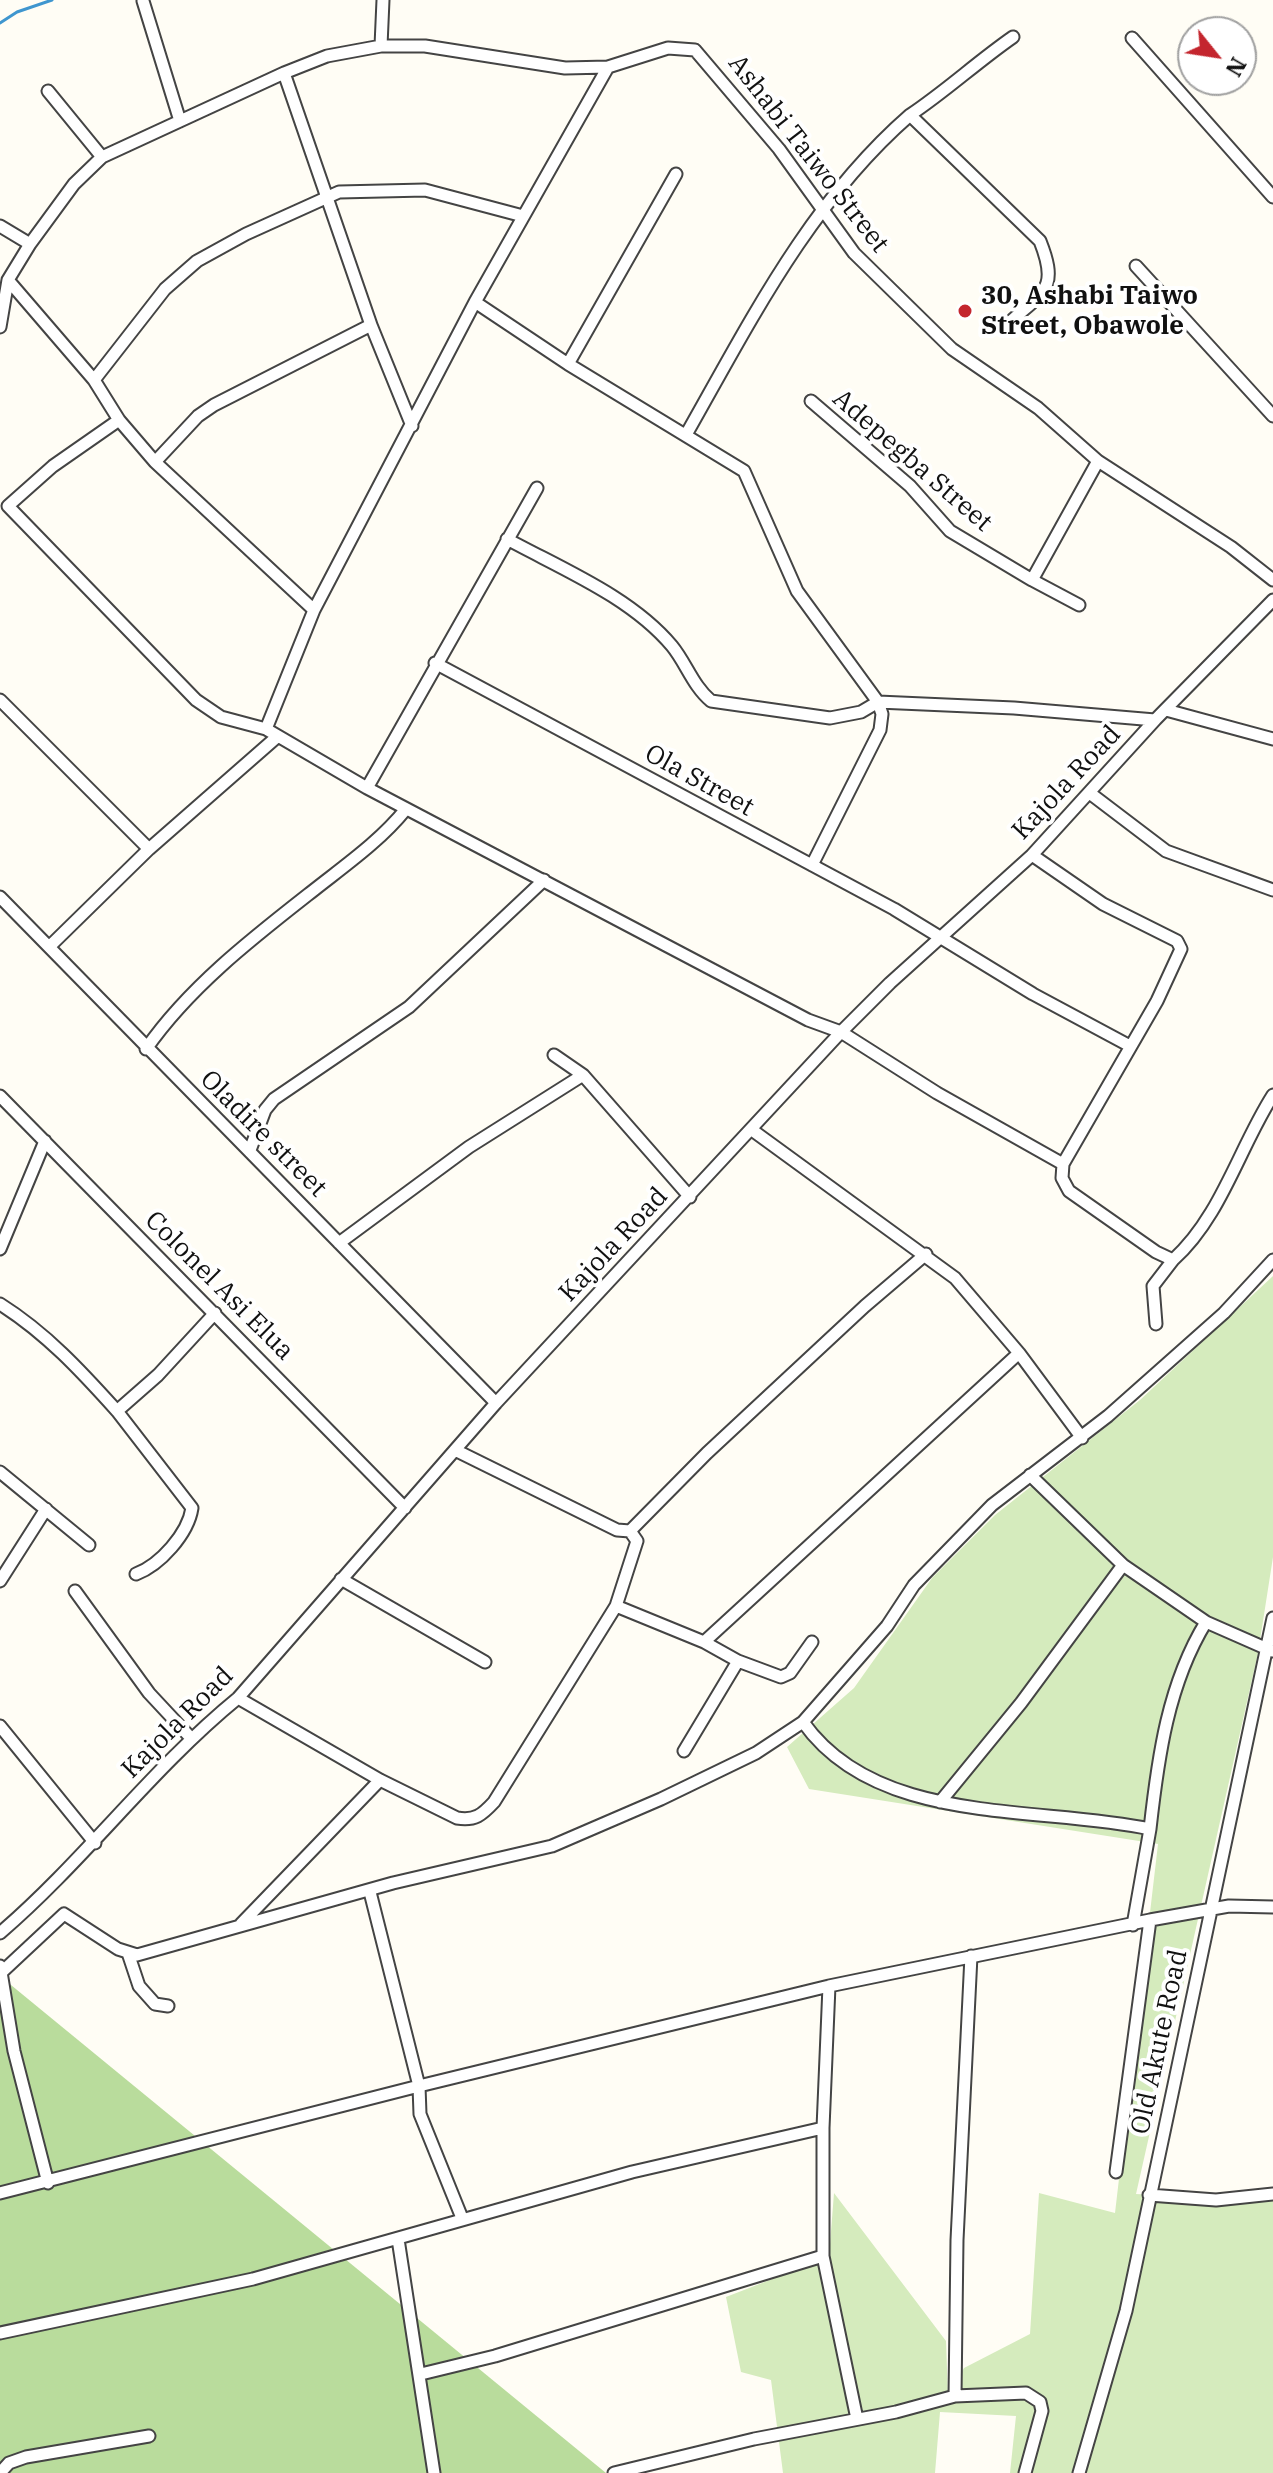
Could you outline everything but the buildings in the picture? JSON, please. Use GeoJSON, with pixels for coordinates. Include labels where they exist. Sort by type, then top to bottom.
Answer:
{"type":"FeatureCollection","features":[{"type":"Feature","properties":{"kind":"street"},"geometry":{"type":"LineString","coordinates":[[381,46],[383,0]]}},
{"type":"Feature","properties":{"kind":"street"},"geometry":{"type":"LineString","coordinates":[[143,1],[180,121]]}},
{"type":"Feature","properties":{"kind":"street"},"geometry":{"type":"LineString","coordinates":[[687,433],[791,250],[821,211],[880,141],[1013,37]]}},
{"type":"Feature","properties":{"kind":"street"},"geometry":{"type":"LineString","coordinates":[[1132,38],[1273,197]]}},
{"type":"Feature","properties":{"kind":"street","name":"Ashabi Taiwo Street"},"geometry":{"type":"LineString","coordinates":[[0,327],[8,280],[74,184],[102,157],[284,73],[327,56],[381,46],[425,46],[565,68],[608,67],[668,48],[695,50],[779,149],[854,253],[952,349],[1038,408],[1098,461],[1231,547],[1273,580]]}},
{"type":"Feature","properties":{"kind":"street"},"geometry":{"type":"LineString","coordinates":[[266,729],[314,610],[475,302],[608,67]]}},
{"type":"Feature","properties":{"kind":"street"},"geometry":{"type":"LineString","coordinates":[[284,73],[371,325],[412,426]]}},
{"type":"Feature","properties":{"kind":"street"},"geometry":{"type":"LineString","coordinates":[[48,91],[102,157]]}},
{"type":"Feature","properties":{"kind":"street"},"geometry":{"type":"LineString","coordinates":[[910,115],[1040,241],[1050,279],[1010,322]]}},
{"type":"Feature","properties":{"kind":"street"},"geometry":{"type":"LineString","coordinates":[[568,364],[676,174]]}},
{"type":"Feature","properties":{"kind":"street"},"geometry":{"type":"LineString","coordinates":[[94,380],[165,289],[197,261],[246,234],[327,198],[351,189],[407,188],[523,216]]}},
{"type":"Feature","properties":{"kind":"street"},"geometry":{"type":"LineString","coordinates":[[0,226],[30,244]]}},
{"type":"Feature","properties":{"kind":"street"},"geometry":{"type":"LineString","coordinates":[[1136,266],[1273,416]]}},
{"type":"Feature","properties":{"kind":"street"},"geometry":{"type":"LineString","coordinates":[[8,280],[94,380],[119,420],[155,462],[314,610]]}},
{"type":"Feature","properties":{"kind":"street"},"geometry":{"type":"LineString","coordinates":[[475,302],[568,364],[687,433],[744,471],[797,591],[878,702],[882,714],[880,730],[812,865]]}},
{"type":"Feature","properties":{"kind":"street"},"geometry":{"type":"LineString","coordinates":[[155,462],[198,416],[214,405],[371,325]]}},
{"type":"Feature","properties":{"kind":"street","name":"Adepegba Street"},"geometry":{"type":"LineString","coordinates":[[811,401],[910,486],[950,531],[1079,605]]}},
{"type":"Feature","properties":{"kind":"street"},"geometry":{"type":"LineString","coordinates":[[119,420],[53,466],[4,508],[196,700],[221,717],[266,729],[406,809],[808,1020],[841,1032],[937,1093],[1063,1164]]}},
{"type":"Feature","properties":{"kind":"street"},"geometry":{"type":"LineString","coordinates":[[1032,580],[1098,461]]}},
{"type":"Feature","properties":{"kind":"street"},"geometry":{"type":"LineString","coordinates":[[367,788],[435,663],[537,488]]}},
{"type":"Feature","properties":{"kind":"street"},"geometry":{"type":"LineString","coordinates":[[507,539],[644,620],[672,646],[702,694],[711,701],[830,718],[861,712],[878,702],[1014,708],[1155,720]]}},
{"type":"Feature","properties":{"kind":"street","name":"Kajola Road"},"geometry":{"type":"LineString","coordinates":[[0,1933],[95,1843],[190,1737],[238,1698],[496,1403],[841,1032],[1032,855],[1091,794],[1155,720],[1273,600]]}},
{"type":"Feature","properties":{"kind":"street","name":"Ola Street"},"geometry":{"type":"LineString","coordinates":[[435,663],[943,936],[986,967],[1130,1046]]}},
{"type":"Feature","properties":{"kind":"street"},"geometry":{"type":"LineString","coordinates":[[0,700],[149,849]]}},
{"type":"Feature","properties":{"kind":"street"},"geometry":{"type":"LineString","coordinates":[[1166,710],[1273,739]]}},
{"type":"Feature","properties":{"kind":"street"},"geometry":{"type":"LineString","coordinates":[[50,946],[149,849],[278,736]]}},
{"type":"Feature","properties":{"kind":"street"},"geometry":{"type":"LineString","coordinates":[[1091,794],[1166,851],[1273,890]]}},
{"type":"Feature","properties":{"kind":"street"},"geometry":{"type":"LineString","coordinates":[[146,1049],[190,994],[259,933],[376,842],[406,809]]}},
{"type":"Feature","properties":{"kind":"street"},"geometry":{"type":"LineString","coordinates":[[1032,855],[1103,904],[1177,941],[1181,949],[1063,1164],[1062,1178],[1069,1191],[1156,1252],[1173,1260]]}},
{"type":"Feature","properties":{"kind":"street"},"geometry":{"type":"LineString","coordinates":[[250,1150],[265,1110],[274,1099],[409,1007],[544,880]]}},
{"type":"Feature","properties":{"kind":"street","name":"Oladire street"},"geometry":{"type":"LineString","coordinates":[[0,897],[496,1403]]}},
{"type":"Feature","properties":{"kind":"street"},"geometry":{"type":"LineString","coordinates":[[554,1055],[583,1075],[690,1197]]}},
{"type":"Feature","properties":{"kind":"street"},"geometry":{"type":"LineString","coordinates":[[339,1243],[469,1147],[583,1075]]}},
{"type":"Feature","properties":{"kind":"street"},"geometry":{"type":"LineString","coordinates":[[1156,1324],[1153,1286],[1173,1260],[1188,1247],[1220,1195],[1273,1095]]}},
{"type":"Feature","properties":{"kind":"street","name":"Colonel Asi Elua"},"geometry":{"type":"LineString","coordinates":[[0,1096],[405,1508]]}},
{"type":"Feature","properties":{"kind":"street"},"geometry":{"type":"LineString","coordinates":[[752,1130],[955,1278],[1019,1353],[1082,1438]]}},
{"type":"Feature","properties":{"kind":"street"},"geometry":{"type":"LineString","coordinates":[[0,1249],[45,1141]]}},
{"type":"Feature","properties":{"kind":"street"},"geometry":{"type":"LineString","coordinates":[[630,1531],[688,1470],[865,1306],[926,1254]]}},
{"type":"Feature","properties":{"kind":"street"},"geometry":{"type":"LineString","coordinates":[[48,2183],[14,2051],[2,1987],[2,1969],[64,1914],[128,1953],[165,1948],[239,1926],[552,1846],[716,1773],[803,1722],[887,1626],[914,1585],[992,1505],[1082,1438],[1224,1313],[1273,1260]]}},
{"type":"Feature","properties":{"kind":"street"},"geometry":{"type":"LineString","coordinates":[[0,1304],[23,1318],[74,1363],[117,1411],[192,1508],[165,1555],[151,1568],[136,1574]]}},
{"type":"Feature","properties":{"kind":"street"},"geometry":{"type":"LineString","coordinates":[[117,1411],[158,1375],[215,1313]]}},
{"type":"Feature","properties":{"kind":"street"},"geometry":{"type":"LineString","coordinates":[[704,1642],[1019,1353]]}},
{"type":"Feature","properties":{"kind":"street"},"geometry":{"type":"LineString","coordinates":[[457,1451],[617,1530],[630,1531]]}},
{"type":"Feature","properties":{"kind":"street"},"geometry":{"type":"LineString","coordinates":[[0,1472],[89,1545]]}},
{"type":"Feature","properties":{"kind":"street"},"geometry":{"type":"LineString","coordinates":[[1030,1475],[1123,1565],[1206,1622],[1270,1651]]}},
{"type":"Feature","properties":{"kind":"street"},"geometry":{"type":"LineString","coordinates":[[0,1581],[46,1509]]}},
{"type":"Feature","properties":{"kind":"street"},"geometry":{"type":"LineString","coordinates":[[238,1698],[380,1780],[457,1818],[470,1820],[482,1814],[557,1703],[616,1606],[635,1556],[637,1541],[630,1531]]}},
{"type":"Feature","properties":{"kind":"street"},"geometry":{"type":"LineString","coordinates":[[940,1802],[1027,1696],[1123,1565]]}},
{"type":"Feature","properties":{"kind":"street"},"geometry":{"type":"LineString","coordinates":[[341,1579],[485,1662]]}},
{"type":"Feature","properties":{"kind":"street"},"geometry":{"type":"LineString","coordinates":[[75,1591],[149,1693],[190,1737]]}},
{"type":"Feature","properties":{"kind":"street"},"geometry":{"type":"LineString","coordinates":[[616,1606],[781,1677],[790,1673],[812,1642]]}},
{"type":"Feature","properties":{"kind":"street","name":"Old Akute Road"},"geometry":{"type":"LineString","coordinates":[[1079,2473],[1112,2370],[1270,1651],[1273,1618]]}},
{"type":"Feature","properties":{"kind":"street"},"geometry":{"type":"LineString","coordinates":[[1133,1925],[1161,1747],[1176,1688],[1206,1622]]}},
{"type":"Feature","properties":{"kind":"street"},"geometry":{"type":"LineString","coordinates":[[684,1751],[738,1661]]}},
{"type":"Feature","properties":{"kind":"street"},"geometry":{"type":"LineString","coordinates":[[803,1722],[817,1742],[842,1764],[884,1786],[940,1802],[1150,1829]]}},
{"type":"Feature","properties":{"kind":"street"},"geometry":{"type":"LineString","coordinates":[[0,1726],[95,1843]]}},
{"type":"Feature","properties":{"kind":"street"},"geometry":{"type":"LineString","coordinates":[[239,1926],[380,1780]]}},
{"type":"Feature","properties":{"kind":"street"},"geometry":{"type":"LineString","coordinates":[[370,1892],[419,2086],[420,2114],[462,2218]]}},
{"type":"Feature","properties":{"kind":"street"},"geometry":{"type":"LineString","coordinates":[[0,2193],[829,1986],[1150,1920],[1229,1906],[1273,1907]]}},
{"type":"Feature","properties":{"kind":"street"},"geometry":{"type":"LineString","coordinates":[[1116,2172],[1150,1920]]}},
{"type":"Feature","properties":{"kind":"street"},"geometry":{"type":"LineString","coordinates":[[128,1953],[139,1986],[155,2004],[168,2006]]}},
{"type":"Feature","properties":{"kind":"street"},"geometry":{"type":"LineString","coordinates":[[955,2396],[957,2240],[971,1956]]}},
{"type":"Feature","properties":{"kind":"street"},"geometry":{"type":"LineString","coordinates":[[829,1986],[823,2128],[823,2256],[857,2419]]}},
{"type":"Feature","properties":{"kind":"street"},"geometry":{"type":"LineString","coordinates":[[0,2333],[253,2279],[632,2172],[823,2128]]}},
{"type":"Feature","properties":{"kind":"street"},"geometry":{"type":"LineString","coordinates":[[1149,2195],[1216,2200],[1273,2194]]}},
{"type":"Feature","properties":{"kind":"street"},"geometry":{"type":"LineString","coordinates":[[398,2239],[434,2473]]}},
{"type":"Feature","properties":{"kind":"street"},"geometry":{"type":"LineString","coordinates":[[421,2374],[495,2356],[823,2256]]}},
{"type":"Feature","properties":{"kind":"street"},"geometry":{"type":"LineString","coordinates":[[614,2473],[653,2468],[955,2396],[1026,2393],[1040,2402],[1041,2423],[1025,2473]]}},
{"type":"Feature","properties":{"kind":"street"},"geometry":{"type":"LineString","coordinates":[[0,2473],[9,2463],[26,2457],[149,2436]]}},
{"type":"Feature","properties":{"kind":"green space"},"geometry":{"type":"Polygon","coordinates":[[[1273,1276],[1273,1557],[1258,1653],[1136,2194],[1273,2201],[1273,2473],[1010,2473],[1016,2416],[940,2412],[935,2473],[783,2473],[771,2380],[741,2372],[726,2297],[829,2257],[834,2193],[946,2341],[948,2397],[964,2368],[1030,2334],[1039,2193],[1115,2213],[1158,1844],[809,1789],[787,1747],[854,1688],[932,1578],[995,1515],[1140,1400],[1273,1276]]]}},
{"type":"Feature","properties":{"kind":"green space"},"geometry":{"type":"Polygon","coordinates":[[[0,1976],[606,2473],[0,2473],[0,1976]]]}},
{"type":"Feature","properties":{"kind":"waterway"},"geometry":{"type":"LineString","coordinates":[[0,23],[17,12],[52,0]]}},
{"type":"Feature","properties":{"kind":"place","name":"30, Ashabi Taiwo Street, Obawole"},"geometry":{"type":"Point","coordinates":[965,311]}}]}
